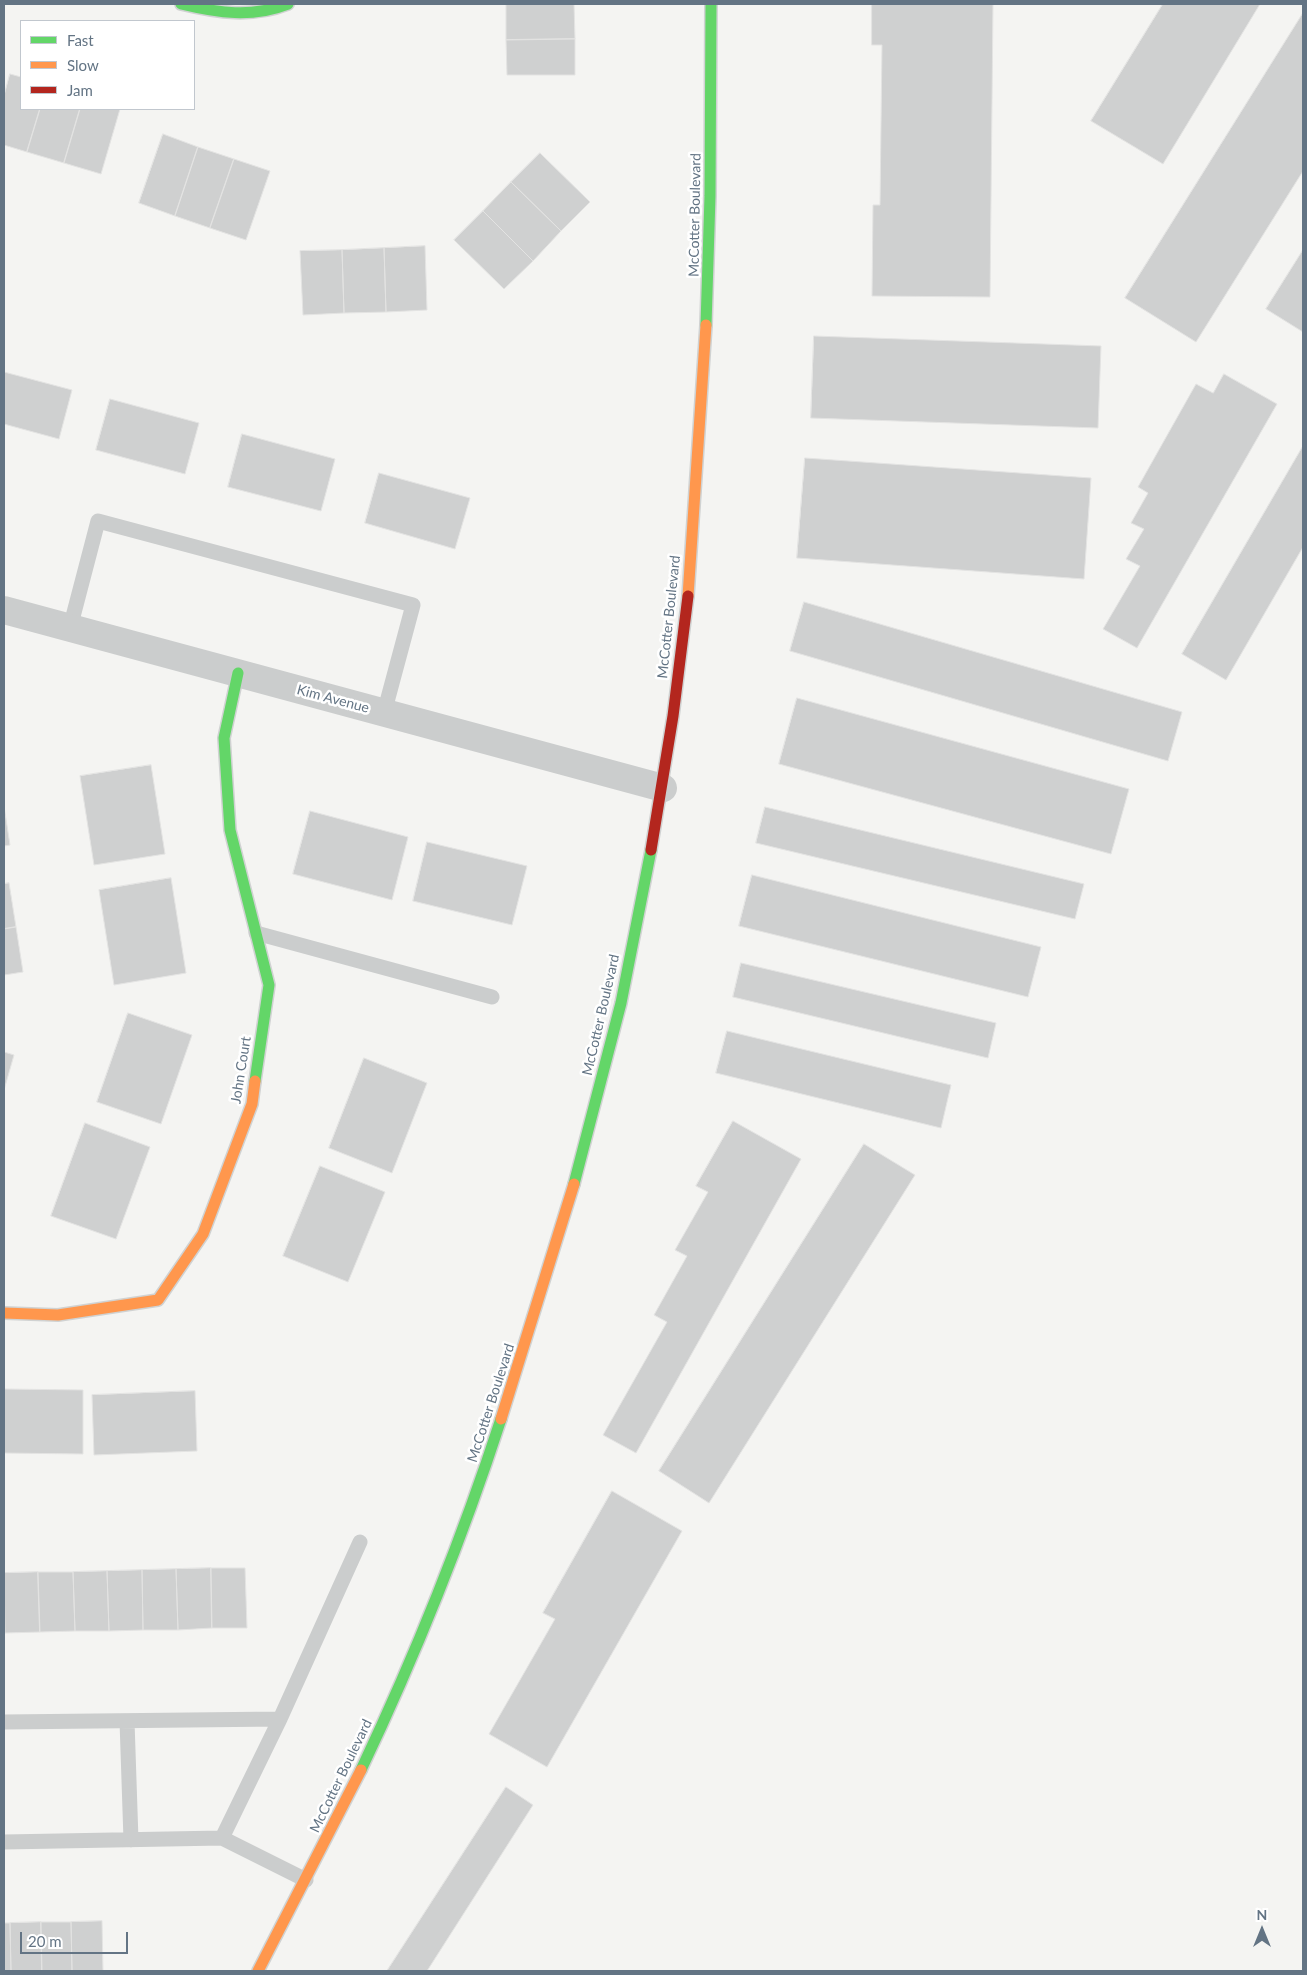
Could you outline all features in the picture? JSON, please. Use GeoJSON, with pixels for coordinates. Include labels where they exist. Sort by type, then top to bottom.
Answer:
{"type":"FeatureCollection","features":[{"type":"Feature","properties":{"kind":"street"},"geometry":{"type":"LineString","coordinates":[[181,4],[232,14],[273,11],[288,4]]}},
{"type":"Feature","properties":{"kind":"street","name":"McCotter Boulevard"},"geometry":{"type":"LineString","coordinates":[[258,1971],[376,1741],[452,1561],[486,1469],[546,1282],[596,1106],[621,1000],[662,788],[686,615],[703,418],[712,123],[711,4]]}},
{"type":"Feature","properties":{"kind":"street","name":"Kim Avenue"},"geometry":{"type":"LineString","coordinates":[[4,610],[662,788]]}},
{"type":"Feature","properties":{"kind":"street","name":"John Court"},"geometry":{"type":"LineString","coordinates":[[4,1314],[58,1315],[158,1300],[203,1234],[252,1104],[269,985],[230,830],[224,738],[238,673]]}},
{"type":"Feature","properties":{"kind":"lane"},"geometry":{"type":"LineString","coordinates":[[70,628],[98,521],[413,605],[384,713]]}},
{"type":"Feature","properties":{"kind":"lane"},"geometry":{"type":"LineString","coordinates":[[256,933],[492,997]]}},
{"type":"Feature","properties":{"kind":"lane"},"geometry":{"type":"LineString","coordinates":[[222,1838],[280,1719],[360,1542]]}},
{"type":"Feature","properties":{"kind":"lane"},"geometry":{"type":"LineString","coordinates":[[4,1722],[280,1719]]}},
{"type":"Feature","properties":{"kind":"lane"},"geometry":{"type":"LineString","coordinates":[[127,1721],[132,1840]]}},
{"type":"Feature","properties":{"kind":"lane"},"geometry":{"type":"LineString","coordinates":[[4,1842],[222,1838],[306,1880]]}},
{"type":"Feature","properties":{"kind":"building"},"geometry":{"type":"Polygon","coordinates":[[[574,4],[575,39],[506,40],[506,5],[574,4]]]}},
{"type":"Feature","properties":{"kind":"building"},"geometry":{"type":"Polygon","coordinates":[[[872,4],[993,4],[990,297],[872,296],[873,205],[880,205],[882,45],[872,45],[872,4]]]}},
{"type":"Feature","properties":{"kind":"building"},"geometry":{"type":"Polygon","coordinates":[[[1163,4],[1260,4],[1163,164],[1091,121],[1163,4]]]}},
{"type":"Feature","properties":{"kind":"building"},"geometry":{"type":"Polygon","coordinates":[[[1303,13],[1303,171],[1196,342],[1125,298],[1303,13]]]}},
{"type":"Feature","properties":{"kind":"building"},"geometry":{"type":"Polygon","coordinates":[[[575,39],[575,75],[507,75],[506,40],[575,39]]]}},
{"type":"Feature","properties":{"kind":"building"},"geometry":{"type":"Polygon","coordinates":[[[10,74],[20,77],[20,110],[40,110],[27,152],[4,145],[4,96],[10,74]]]}},
{"type":"Feature","properties":{"kind":"building"},"geometry":{"type":"Polygon","coordinates":[[[40,110],[80,110],[64,163],[27,152],[40,110]]]}},
{"type":"Feature","properties":{"kind":"building"},"geometry":{"type":"Polygon","coordinates":[[[80,110],[120,110],[101,174],[64,163],[80,110]]]}},
{"type":"Feature","properties":{"kind":"building"},"geometry":{"type":"Polygon","coordinates":[[[163,134],[198,147],[175,216],[139,203],[163,134]]]}},
{"type":"Feature","properties":{"kind":"building"},"geometry":{"type":"Polygon","coordinates":[[[198,147],[234,159],[210,228],[175,216],[198,147]]]}},
{"type":"Feature","properties":{"kind":"building"},"geometry":{"type":"Polygon","coordinates":[[[540,153],[590,202],[561,231],[511,182],[540,153]]]}},
{"type":"Feature","properties":{"kind":"building"},"geometry":{"type":"Polygon","coordinates":[[[234,159],[270,171],[246,240],[210,228],[234,159]]]}},
{"type":"Feature","properties":{"kind":"building"},"geometry":{"type":"Polygon","coordinates":[[[511,182],[561,231],[533,261],[483,211],[511,182]]]}},
{"type":"Feature","properties":{"kind":"building"},"geometry":{"type":"Polygon","coordinates":[[[483,211],[533,261],[504,289],[454,240],[483,211]]]}},
{"type":"Feature","properties":{"kind":"building"},"geometry":{"type":"Polygon","coordinates":[[[425,246],[427,310],[386,312],[384,248],[425,246]]]}},
{"type":"Feature","properties":{"kind":"building"},"geometry":{"type":"Polygon","coordinates":[[[384,248],[386,312],[344,313],[342,250],[384,248]]]}},
{"type":"Feature","properties":{"kind":"building"},"geometry":{"type":"Polygon","coordinates":[[[342,250],[344,313],[303,315],[300,251],[342,250]]]}},
{"type":"Feature","properties":{"kind":"building"},"geometry":{"type":"Polygon","coordinates":[[[1303,250],[1303,332],[1266,309],[1303,250]]]}},
{"type":"Feature","properties":{"kind":"building"},"geometry":{"type":"Polygon","coordinates":[[[814,336],[1101,346],[1098,428],[811,418],[814,336]]]}},
{"type":"Feature","properties":{"kind":"building"},"geometry":{"type":"Polygon","coordinates":[[[4,372],[72,390],[59,439],[4,424],[4,372]]]}},
{"type":"Feature","properties":{"kind":"building"},"geometry":{"type":"Polygon","coordinates":[[[1224,374],[1277,404],[1137,648],[1103,629],[1140,566],[1126,559],[1144,529],[1131,523],[1148,493],[1138,487],[1196,384],[1213,393],[1224,374]]]}},
{"type":"Feature","properties":{"kind":"building"},"geometry":{"type":"Polygon","coordinates":[[[110,399],[199,423],[185,474],[96,450],[110,399]]]}},
{"type":"Feature","properties":{"kind":"building"},"geometry":{"type":"Polygon","coordinates":[[[242,434],[335,459],[321,511],[228,487],[242,434]]]}},
{"type":"Feature","properties":{"kind":"building"},"geometry":{"type":"Polygon","coordinates":[[[1303,446],[1303,547],[1226,680],[1182,654],[1303,446]]]}},
{"type":"Feature","properties":{"kind":"building"},"geometry":{"type":"Polygon","coordinates":[[[805,458],[1091,478],[1084,579],[797,558],[805,458]]]}},
{"type":"Feature","properties":{"kind":"building"},"geometry":{"type":"Polygon","coordinates":[[[379,473],[470,498],[455,549],[365,523],[379,473]]]}},
{"type":"Feature","properties":{"kind":"building"},"geometry":{"type":"Polygon","coordinates":[[[804,602],[1182,712],[1168,761],[790,651],[804,602]]]}},
{"type":"Feature","properties":{"kind":"building"},"geometry":{"type":"Polygon","coordinates":[[[797,698],[1129,789],[1111,854],[779,764],[797,698]]]}},
{"type":"Feature","properties":{"kind":"building"},"geometry":{"type":"Polygon","coordinates":[[[151,765],[165,854],[94,865],[80,776],[151,765]]]}},
{"type":"Feature","properties":{"kind":"building"},"geometry":{"type":"Polygon","coordinates":[[[4,806],[10,845],[4,846],[4,806]]]}},
{"type":"Feature","properties":{"kind":"building"},"geometry":{"type":"Polygon","coordinates":[[[765,807],[1084,884],[1075,919],[756,843],[765,807]]]}},
{"type":"Feature","properties":{"kind":"building"},"geometry":{"type":"Polygon","coordinates":[[[310,811],[408,837],[392,900],[293,874],[310,811]]]}},
{"type":"Feature","properties":{"kind":"building"},"geometry":{"type":"Polygon","coordinates":[[[427,842],[527,866],[512,925],[413,901],[427,842]]]}},
{"type":"Feature","properties":{"kind":"building"},"geometry":{"type":"Polygon","coordinates":[[[752,875],[1041,947],[1028,997],[739,926],[752,875]]]}},
{"type":"Feature","properties":{"kind":"building"},"geometry":{"type":"Polygon","coordinates":[[[171,878],[186,973],[114,985],[99,890],[171,878]]]}},
{"type":"Feature","properties":{"kind":"building"},"geometry":{"type":"Polygon","coordinates":[[[9,883],[16,927],[4,929],[4,884],[9,883]]]}},
{"type":"Feature","properties":{"kind":"building"},"geometry":{"type":"Polygon","coordinates":[[[16,927],[23,972],[4,975],[4,929],[16,927]]]}},
{"type":"Feature","properties":{"kind":"building"},"geometry":{"type":"Polygon","coordinates":[[[741,963],[996,1023],[988,1058],[733,997],[741,963]]]}},
{"type":"Feature","properties":{"kind":"building"},"geometry":{"type":"Polygon","coordinates":[[[128,1013],[192,1035],[161,1124],[97,1102],[128,1013]]]}},
{"type":"Feature","properties":{"kind":"building"},"geometry":{"type":"Polygon","coordinates":[[[727,1031],[951,1085],[941,1128],[716,1073],[727,1031]]]}},
{"type":"Feature","properties":{"kind":"building"},"geometry":{"type":"Polygon","coordinates":[[[4,1052],[14,1055],[4,1090],[4,1052]]]}},
{"type":"Feature","properties":{"kind":"building"},"geometry":{"type":"Polygon","coordinates":[[[364,1058],[427,1083],[392,1173],[329,1148],[364,1058]]]}},
{"type":"Feature","properties":{"kind":"building"},"geometry":{"type":"Polygon","coordinates":[[[733,1121],[801,1159],[636,1453],[603,1435],[667,1322],[654,1315],[687,1256],[675,1250],[708,1192],[696,1186],[733,1121]]]}},
{"type":"Feature","properties":{"kind":"building"},"geometry":{"type":"Polygon","coordinates":[[[85,1123],[150,1147],[116,1239],[51,1216],[85,1123]]]}},
{"type":"Feature","properties":{"kind":"building"},"geometry":{"type":"Polygon","coordinates":[[[864,1144],[915,1175],[709,1503],[659,1471],[864,1144]]]}},
{"type":"Feature","properties":{"kind":"building"},"geometry":{"type":"Polygon","coordinates":[[[320,1166],[385,1192],[348,1282],[283,1256],[320,1166]]]}},
{"type":"Feature","properties":{"kind":"building"},"geometry":{"type":"Polygon","coordinates":[[[4,1389],[83,1390],[83,1454],[4,1453],[4,1389]]]}},
{"type":"Feature","properties":{"kind":"building"},"geometry":{"type":"Polygon","coordinates":[[[195,1391],[197,1451],[94,1455],[92,1395],[195,1391]]]}},
{"type":"Feature","properties":{"kind":"building"},"geometry":{"type":"Polygon","coordinates":[[[612,1491],[682,1531],[547,1767],[489,1734],[555,1619],[543,1613],[612,1491]]]}},
{"type":"Feature","properties":{"kind":"building"},"geometry":{"type":"Polygon","coordinates":[[[211,1568],[245,1568],[247,1628],[212,1628],[211,1568]]]}},
{"type":"Feature","properties":{"kind":"building"},"geometry":{"type":"Polygon","coordinates":[[[211,1568],[212,1628],[178,1630],[176,1569],[211,1568]]]}},
{"type":"Feature","properties":{"kind":"building"},"geometry":{"type":"Polygon","coordinates":[[[176,1569],[178,1630],[143,1630],[142,1570],[176,1569]]]}},
{"type":"Feature","properties":{"kind":"building"},"geometry":{"type":"Polygon","coordinates":[[[142,1570],[143,1630],[109,1631],[107,1571],[142,1570]]]}},
{"type":"Feature","properties":{"kind":"building"},"geometry":{"type":"Polygon","coordinates":[[[107,1571],[109,1631],[75,1631],[73,1572],[107,1571]]]}},
{"type":"Feature","properties":{"kind":"building"},"geometry":{"type":"Polygon","coordinates":[[[38,1572],[73,1572],[75,1631],[40,1632],[38,1572]]]}},
{"type":"Feature","properties":{"kind":"building"},"geometry":{"type":"Polygon","coordinates":[[[38,1572],[40,1632],[5,1633],[4,1573],[38,1572]]]}},
{"type":"Feature","properties":{"kind":"building"},"geometry":{"type":"Polygon","coordinates":[[[506,1787],[533,1805],[427,1971],[387,1971],[506,1787]]]}},
{"type":"Feature","properties":{"kind":"building"},"geometry":{"type":"Polygon","coordinates":[[[102,1921],[103,1971],[72,1971],[71,1922],[102,1921]]]}},
{"type":"Feature","properties":{"kind":"building"},"geometry":{"type":"Polygon","coordinates":[[[41,1922],[42,1971],[11,1971],[10,1923],[41,1922]]]}},
{"type":"Feature","properties":{"kind":"building"},"geometry":{"type":"Polygon","coordinates":[[[41,1922],[71,1922],[72,1971],[42,1971],[41,1922]]]}},
{"type":"Feature","properties":{"kind":"building"},"geometry":{"type":"Polygon","coordinates":[[[4,1923],[10,1923],[11,1971],[4,1971],[4,1923]]]}},
{"type":"Feature","properties":{"kind":"traffic: fast"},"geometry":{"type":"LineString","coordinates":[[181,4],[235,13],[261,11],[288,4]]}},
{"type":"Feature","properties":{"kind":"traffic: fast"},"geometry":{"type":"LineString","coordinates":[[706,325],[710,196],[711,4]]}},
{"type":"Feature","properties":{"kind":"traffic: fast"},"geometry":{"type":"LineString","coordinates":[[238,673],[224,738],[230,830],[269,985],[255,1081]]}},
{"type":"Feature","properties":{"kind":"traffic: fast"},"geometry":{"type":"LineString","coordinates":[[574,1184],[621,1003],[651,850]]}},
{"type":"Feature","properties":{"kind":"traffic: fast"},"geometry":{"type":"LineString","coordinates":[[361,1770],[437,1597],[501,1419]]}},
{"type":"Feature","properties":{"kind":"traffic: slow"},"geometry":{"type":"LineString","coordinates":[[688,596],[706,325]]}},
{"type":"Feature","properties":{"kind":"traffic: slow"},"geometry":{"type":"LineString","coordinates":[[4,1313],[58,1315],[158,1300],[203,1234],[252,1104],[255,1081]]}},
{"type":"Feature","properties":{"kind":"traffic: slow"},"geometry":{"type":"LineString","coordinates":[[501,1419],[574,1184]]}},
{"type":"Feature","properties":{"kind":"traffic: slow"},"geometry":{"type":"LineString","coordinates":[[258,1971],[361,1770]]}},
{"type":"Feature","properties":{"kind":"traffic: jam"},"geometry":{"type":"LineString","coordinates":[[651,850],[673,716],[688,596]]}}]}
